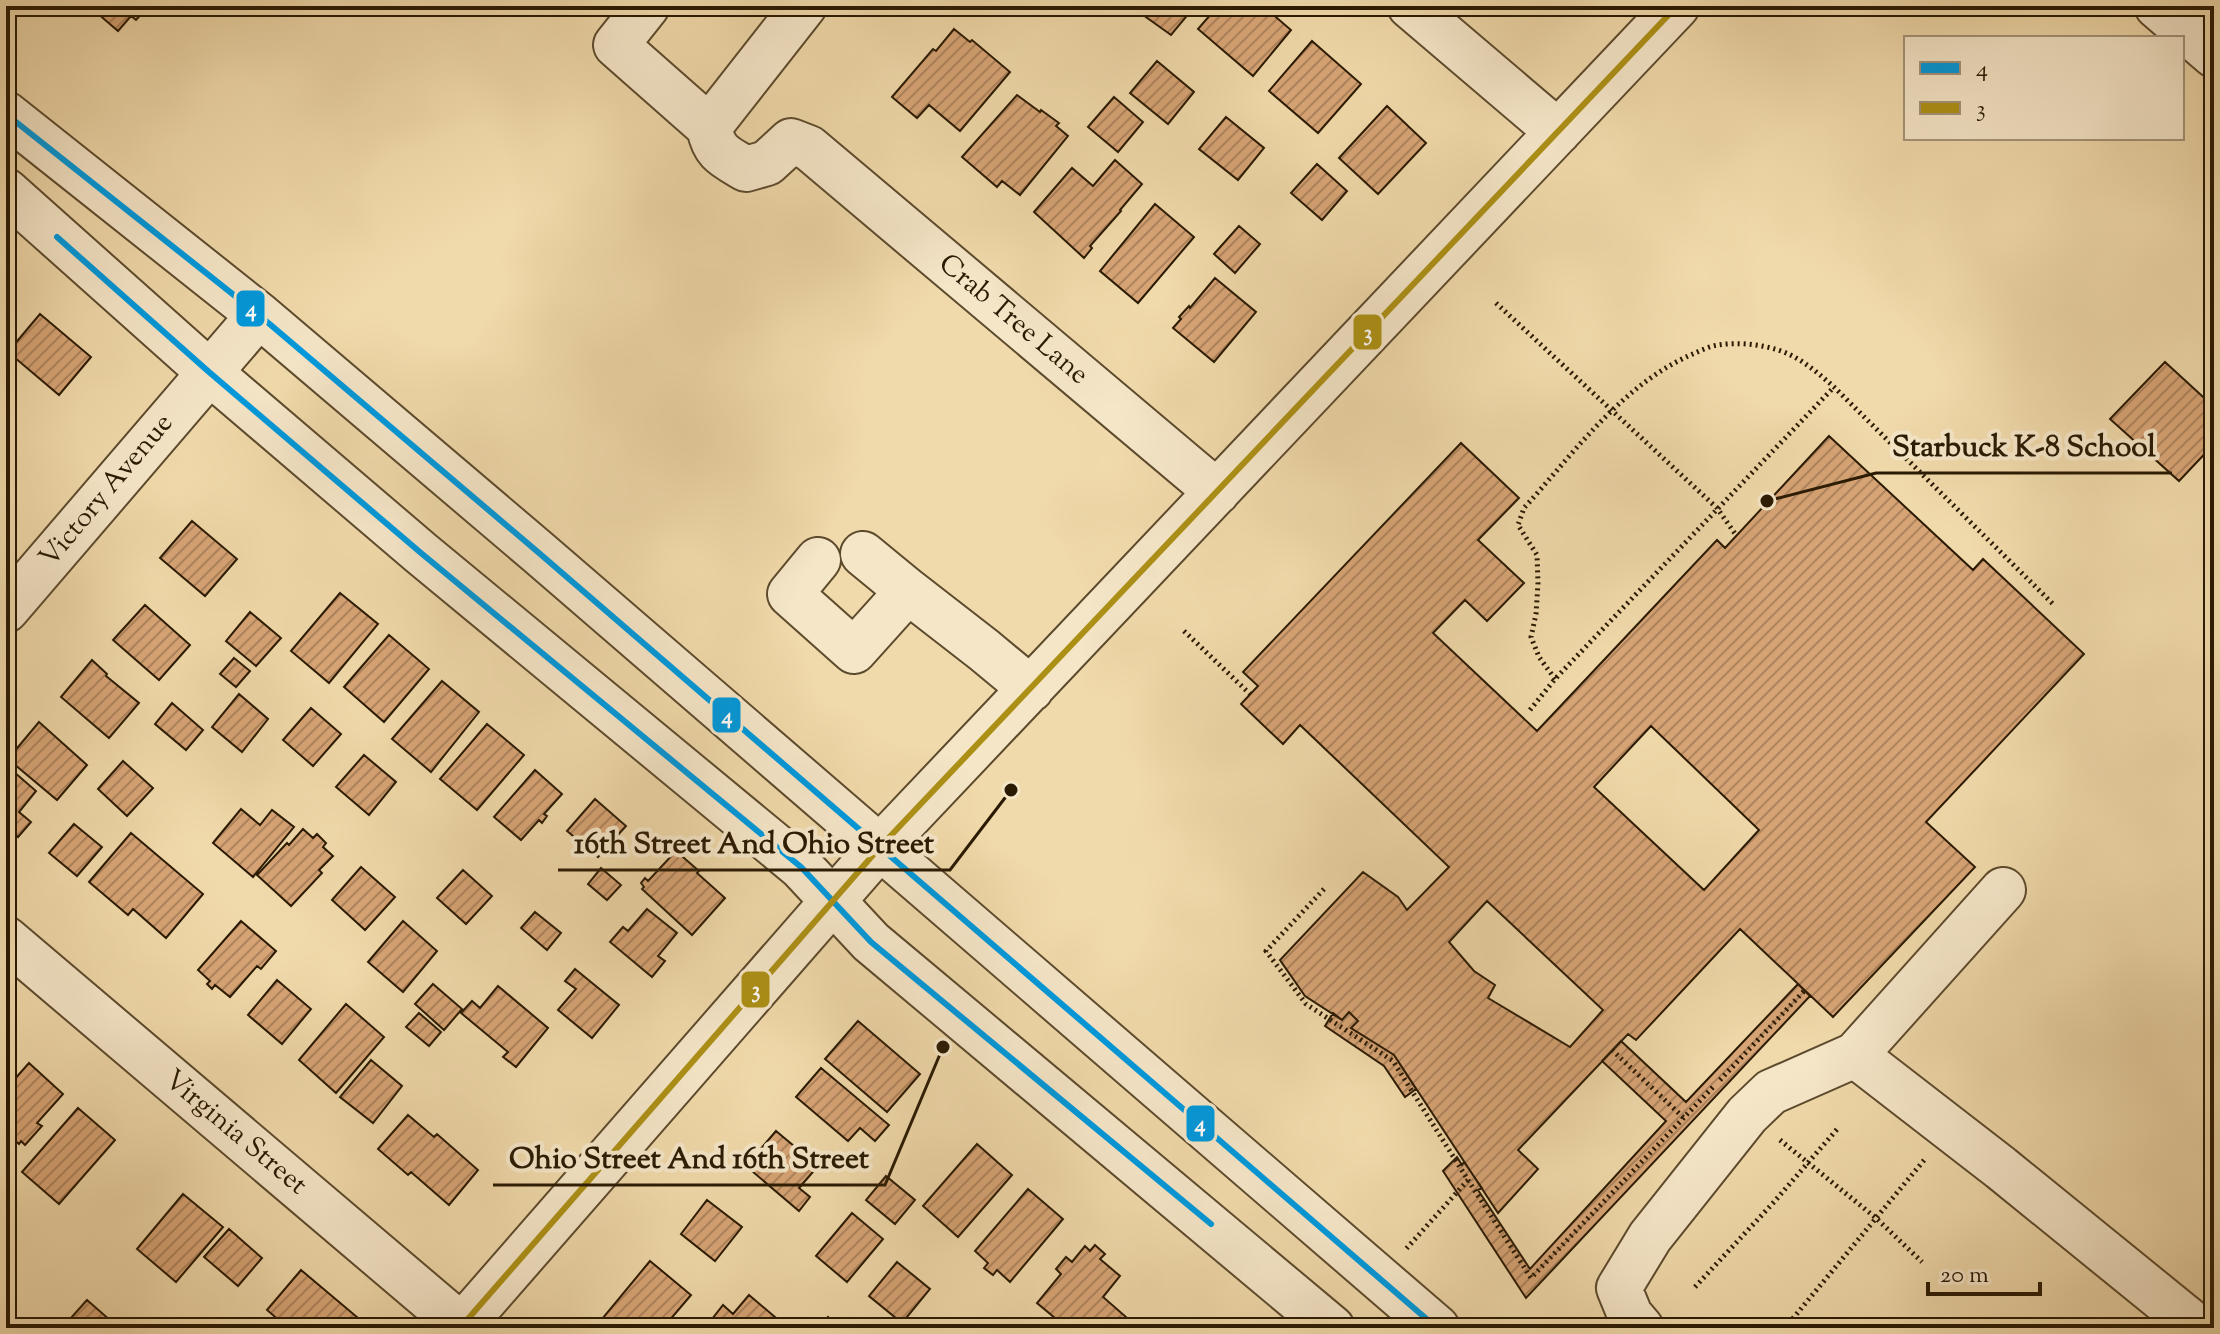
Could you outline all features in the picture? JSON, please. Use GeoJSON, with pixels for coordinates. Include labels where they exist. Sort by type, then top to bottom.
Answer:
{"type":"FeatureCollection","features":[{"type":"Feature","properties":{"kind":"street"},"geometry":{"type":"LineString","coordinates":[[647,6],[616,45],[709,127],[804,6]]}},
{"type":"Feature","properties":{"kind":"street"},"geometry":{"type":"LineString","coordinates":[[1410,6],[1558,132]]}},
{"type":"Feature","properties":{"kind":"street"},"geometry":{"type":"LineString","coordinates":[[462,1327],[880,847],[1677,6]]}},
{"type":"Feature","properties":{"kind":"street"},"geometry":{"type":"LineString","coordinates":[[2157,6],[2214,55]]}},
{"type":"Feature","properties":{"kind":"street"},"geometry":{"type":"LineString","coordinates":[[6,114],[259,315],[1437,1328]]}},
{"type":"Feature","properties":{"kind":"street","name":"Crab Tree Lane"},"geometry":{"type":"LineString","coordinates":[[709,127],[712,144],[724,156],[746,169],[767,163],[791,141],[809,148],[1217,492]]}},
{"type":"Feature","properties":{"kind":"street"},"geometry":{"type":"LineString","coordinates":[[6,191],[209,372],[421,553],[801,867],[871,942],[1332,1328]]}},
{"type":"Feature","properties":{"kind":"street","name":"Victory Avenue"},"geometry":{"type":"LineString","coordinates":[[6,610],[259,315]]}},
{"type":"Feature","properties":{"kind":"street"},"geometry":{"type":"LineString","coordinates":[[863,554],[1031,689]]}},
{"type":"Feature","properties":{"kind":"street"},"geometry":{"type":"LineString","coordinates":[[818,560],[790,594],[854,651],[908,591]]}},
{"type":"Feature","properties":{"kind":"street"},"geometry":{"type":"LineString","coordinates":[[1641,1328],[1630,1315],[1619,1288],[1650,1237],[1747,1115],[1771,1092],[1855,1055],[2003,890]]}},
{"type":"Feature","properties":{"kind":"street","name":"Virginia Street"},"geometry":{"type":"LineString","coordinates":[[6,939],[462,1327]]}},
{"type":"Feature","properties":{"kind":"street"},"geometry":{"type":"LineString","coordinates":[[1855,1055],[2001,1168],[2198,1328]]}},
{"type":"Feature","properties":{"kind":"path"},"geometry":{"type":"LineString","coordinates":[[1496,303],[1717,508],[1736,535]]}},
{"type":"Feature","properties":{"kind":"path"},"geometry":{"type":"LineString","coordinates":[[1555,679],[1539,657],[1531,637],[1536,614],[1537,555],[1518,525],[1524,508],[1612,410],[1674,362],[1716,345],[1753,344],[1781,351],[1809,365],[2055,606]]}},
{"type":"Feature","properties":{"kind":"path"},"geometry":{"type":"LineString","coordinates":[[1530,710],[1555,679],[1834,387]]}},
{"type":"Feature","properties":{"kind":"path"},"geometry":{"type":"LineString","coordinates":[[1184,631],[1250,694]]}},
{"type":"Feature","properties":{"kind":"path"},"geometry":{"type":"LineString","coordinates":[[1324,889],[1266,951],[1306,1004],[1393,1061],[1531,1278],[1805,990]]}},
{"type":"Feature","properties":{"kind":"path"},"geometry":{"type":"LineString","coordinates":[[1612,1050],[1690,1124]]}},
{"type":"Feature","properties":{"kind":"path"},"geometry":{"type":"LineString","coordinates":[[1695,1287],[1839,1127]]}},
{"type":"Feature","properties":{"kind":"path"},"geometry":{"type":"LineString","coordinates":[[1778,1138],[1876,1218],[1922,1262]]}},
{"type":"Feature","properties":{"kind":"path"},"geometry":{"type":"LineString","coordinates":[[1785,1328],[1925,1158]]}},
{"type":"Feature","properties":{"kind":"path"},"geometry":{"type":"LineString","coordinates":[[1406,1250],[1468,1180]]}},
{"type":"Feature","properties":{"kind":"building"},"geometry":{"type":"Polygon","coordinates":[[[89,6],[149,6],[136,20],[131,16],[118,31],[89,6]]]}},
{"type":"Feature","properties":{"kind":"building"},"geometry":{"type":"Polygon","coordinates":[[[1137,6],[1195,6],[1171,35],[1139,12],[1142,9],[1137,6]]]}},
{"type":"Feature","properties":{"kind":"building"},"geometry":{"type":"Polygon","coordinates":[[[1218,6],[1271,6],[1270,12],[1291,30],[1253,76],[1198,29],[1218,6]]]}},
{"type":"Feature","properties":{"kind":"building"},"geometry":{"type":"Polygon","coordinates":[[[954,29],[1010,72],[960,131],[929,105],[917,118],[892,97],[954,29]]]}},
{"type":"Feature","properties":{"kind":"building"},"geometry":{"type":"Polygon","coordinates":[[[1312,41],[1361,84],[1318,133],[1269,91],[1312,41]]]}},
{"type":"Feature","properties":{"kind":"building"},"geometry":{"type":"Polygon","coordinates":[[[1157,61],[1194,92],[1168,124],[1130,93],[1157,61]]]}},
{"type":"Feature","properties":{"kind":"building"},"geometry":{"type":"Polygon","coordinates":[[[1017,95],[1059,123],[1056,126],[1068,136],[1020,195],[1002,181],[997,187],[962,157],[1017,95]]]}},
{"type":"Feature","properties":{"kind":"building"},"geometry":{"type":"Polygon","coordinates":[[[1114,97],[1143,122],[1118,152],[1088,127],[1114,97]]]}},
{"type":"Feature","properties":{"kind":"building"},"geometry":{"type":"Polygon","coordinates":[[[1387,106],[1426,143],[1378,194],[1339,158],[1387,106]]]}},
{"type":"Feature","properties":{"kind":"building"},"geometry":{"type":"Polygon","coordinates":[[[1226,117],[1264,148],[1238,180],[1199,149],[1226,117]]]}},
{"type":"Feature","properties":{"kind":"building"},"geometry":{"type":"Polygon","coordinates":[[[1115,160],[1142,184],[1090,246],[1092,248],[1084,258],[1034,212],[1072,168],[1093,186],[1115,160]]]}},
{"type":"Feature","properties":{"kind":"building"},"geometry":{"type":"Polygon","coordinates":[[[1317,164],[1347,191],[1322,220],[1291,193],[1317,164]]]}},
{"type":"Feature","properties":{"kind":"building"},"geometry":{"type":"Polygon","coordinates":[[[1155,204],[1194,237],[1138,303],[1100,271],[1155,204]]]}},
{"type":"Feature","properties":{"kind":"building"},"geometry":{"type":"Polygon","coordinates":[[[1239,226],[1260,244],[1235,273],[1214,254],[1239,226]]]}},
{"type":"Feature","properties":{"kind":"building"},"geometry":{"type":"Polygon","coordinates":[[[1215,278],[1256,312],[1214,362],[1173,328],[1181,319],[1179,317],[1215,278]]]}},
{"type":"Feature","properties":{"kind":"building"},"geometry":{"type":"Polygon","coordinates":[[[40,314],[91,357],[59,395],[8,352],[40,314]]]}},
{"type":"Feature","properties":{"kind":"building"},"geometry":{"type":"Polygon","coordinates":[[[2165,362],[2214,407],[2214,444],[2179,481],[2110,419],[2165,362]]]}},
{"type":"Feature","properties":{"kind":"building"},"geometry":{"type":"Polygon","coordinates":[[[1829,436],[1973,570],[1983,559],[2084,654],[1926,822],[1975,867],[1833,1017],[1740,929],[1636,1040],[1628,1034],[1518,1150],[1538,1169],[1498,1213],[1394,1055],[1351,1028],[1358,1021],[1349,1012],[1342,1020],[1305,996],[1280,960],[1363,872],[1398,897],[1407,910],[1449,867],[1300,725],[1283,744],[1241,704],[1258,686],[1243,672],[1461,443],[1519,498],[1478,540],[1524,583],[1487,621],[1465,600],[1433,633],[1537,731],[1717,540],[1725,548],[1829,436]],[[1651,726],[1594,787],[1704,890],[1759,830],[1651,726]],[[1487,901],[1449,942],[1474,971],[1495,985],[1488,998],[1570,1047],[1603,1010],[1487,901]]]}},
{"type":"Feature","properties":{"kind":"building"},"geometry":{"type":"Polygon","coordinates":[[[192,521],[237,559],[205,596],[160,558],[192,521]]]}},
{"type":"Feature","properties":{"kind":"building"},"geometry":{"type":"Polygon","coordinates":[[[340,593],[378,624],[329,683],[291,651],[340,593]]]}},
{"type":"Feature","properties":{"kind":"building"},"geometry":{"type":"Polygon","coordinates":[[[145,605],[190,645],[159,680],[113,640],[145,605]]]}},
{"type":"Feature","properties":{"kind":"building"},"geometry":{"type":"Polygon","coordinates":[[[250,612],[281,638],[256,666],[226,641],[250,612]]]}},
{"type":"Feature","properties":{"kind":"building"},"geometry":{"type":"Polygon","coordinates":[[[389,635],[429,669],[384,722],[344,687],[389,635]]]}},
{"type":"Feature","properties":{"kind":"building"},"geometry":{"type":"Polygon","coordinates":[[[234,658],[250,671],[236,687],[220,674],[234,658]]]}},
{"type":"Feature","properties":{"kind":"building"},"geometry":{"type":"Polygon","coordinates":[[[92,660],[139,703],[109,738],[61,697],[92,660]]]}},
{"type":"Feature","properties":{"kind":"building"},"geometry":{"type":"Polygon","coordinates":[[[442,681],[479,712],[431,772],[392,739],[442,681]]]}},
{"type":"Feature","properties":{"kind":"building"},"geometry":{"type":"Polygon","coordinates":[[[239,694],[268,719],[242,752],[212,727],[239,694]]]}},
{"type":"Feature","properties":{"kind":"building"},"geometry":{"type":"Polygon","coordinates":[[[172,703],[203,730],[186,750],[155,724],[172,703]]]}},
{"type":"Feature","properties":{"kind":"building"},"geometry":{"type":"Polygon","coordinates":[[[311,708],[341,734],[313,766],[283,740],[311,708]]]}},
{"type":"Feature","properties":{"kind":"building"},"geometry":{"type":"Polygon","coordinates":[[[39,722],[87,765],[57,800],[8,759],[39,722]]]}},
{"type":"Feature","properties":{"kind":"building"},"geometry":{"type":"Polygon","coordinates":[[[487,724],[524,755],[477,810],[440,779],[487,724]]]}},
{"type":"Feature","properties":{"kind":"building"},"geometry":{"type":"Polygon","coordinates":[[[364,755],[396,782],[369,815],[336,787],[364,755]]]}},
{"type":"Feature","properties":{"kind":"building"},"geometry":{"type":"Polygon","coordinates":[[[123,761],[153,788],[127,816],[98,789],[123,761]]]}},
{"type":"Feature","properties":{"kind":"building"},"geometry":{"type":"Polygon","coordinates":[[[6,765],[36,791],[19,812],[31,822],[18,837],[6,827],[6,765]]]}},
{"type":"Feature","properties":{"kind":"building"},"geometry":{"type":"Polygon","coordinates":[[[535,770],[562,794],[544,814],[547,816],[542,823],[539,820],[521,840],[494,817],[535,770]]]}},
{"type":"Feature","properties":{"kind":"building"},"geometry":{"type":"Polygon","coordinates":[[[595,799],[626,826],[598,857],[567,831],[595,799]]]}},
{"type":"Feature","properties":{"kind":"building"},"geometry":{"type":"Polygon","coordinates":[[[241,809],[260,825],[272,810],[294,827],[253,877],[213,843],[241,809]]]}},
{"type":"Feature","properties":{"kind":"building"},"geometry":{"type":"Polygon","coordinates":[[[74,824],[102,847],[77,876],[49,853],[74,824]]]}},
{"type":"Feature","properties":{"kind":"building"},"geometry":{"type":"Polygon","coordinates":[[[303,829],[313,838],[317,834],[326,843],[323,847],[333,856],[319,870],[322,873],[291,906],[257,875],[303,829]]]}},
{"type":"Feature","properties":{"kind":"building"},"geometry":{"type":"Polygon","coordinates":[[[131,833],[203,894],[166,938],[133,909],[128,915],[89,882],[131,833]]]}},
{"type":"Feature","properties":{"kind":"building"},"geometry":{"type":"Polygon","coordinates":[[[676,851],[725,898],[692,935],[642,889],[641,883],[645,878],[648,881],[676,851]]]}},
{"type":"Feature","properties":{"kind":"building"},"geometry":{"type":"Polygon","coordinates":[[[361,867],[395,897],[365,930],[332,900],[361,867]]]}},
{"type":"Feature","properties":{"kind":"building"},"geometry":{"type":"Polygon","coordinates":[[[601,868],[621,885],[607,900],[588,884],[601,868]]]}},
{"type":"Feature","properties":{"kind":"building"},"geometry":{"type":"Polygon","coordinates":[[[463,870],[492,896],[466,924],[437,898],[463,870]]]}},
{"type":"Feature","properties":{"kind":"building"},"geometry":{"type":"Polygon","coordinates":[[[647,909],[677,933],[658,956],[665,961],[652,977],[610,942],[623,927],[628,931],[647,909]]]}},
{"type":"Feature","properties":{"kind":"building"},"geometry":{"type":"Polygon","coordinates":[[[535,912],[561,933],[547,950],[521,928],[535,912]]]}},
{"type":"Feature","properties":{"kind":"building"},"geometry":{"type":"Polygon","coordinates":[[[241,921],[276,951],[261,969],[257,966],[230,997],[215,985],[212,989],[207,984],[210,981],[198,970],[241,921]]]}},
{"type":"Feature","properties":{"kind":"building"},"geometry":{"type":"Polygon","coordinates":[[[403,921],[437,951],[403,992],[368,962],[403,921]]]}},
{"type":"Feature","properties":{"kind":"building"},"geometry":{"type":"Polygon","coordinates":[[[575,969],[619,1005],[592,1038],[558,1010],[576,989],[565,981],[575,969]]]}},
{"type":"Feature","properties":{"kind":"building"},"geometry":{"type":"Polygon","coordinates":[[[277,980],[311,1009],[282,1044],[248,1015],[277,980]]]}},
{"type":"Feature","properties":{"kind":"building"},"geometry":{"type":"Polygon","coordinates":[[[433,984],[462,1009],[444,1030],[415,1004],[433,984]]]}},
{"type":"Feature","properties":{"kind":"building"},"geometry":{"type":"Polygon","coordinates":[[[1798,984],[1810,996],[1526,1298],[1443,1171],[1457,1157],[1462,1165],[1464,1162],[1482,1188],[1478,1190],[1530,1269],[1666,1121],[1602,1061],[1621,1041],[1686,1102],[1798,984]]]}},
{"type":"Feature","properties":{"kind":"building"},"geometry":{"type":"Polygon","coordinates":[[[498,986],[548,1028],[516,1067],[503,1057],[508,1052],[461,1013],[472,1001],[480,1008],[498,986]]]}},
{"type":"Feature","properties":{"kind":"building"},"geometry":{"type":"Polygon","coordinates":[[[346,1004],[384,1037],[336,1093],[299,1060],[346,1004]]]}},
{"type":"Feature","properties":{"kind":"building"},"geometry":{"type":"Polygon","coordinates":[[[1349,1012],[1358,1021],[1351,1028],[1394,1055],[1416,1089],[1405,1097],[1384,1066],[1325,1026],[1333,1013],[1342,1020],[1349,1012]]]}},
{"type":"Feature","properties":{"kind":"building"},"geometry":{"type":"Polygon","coordinates":[[[419,1013],[441,1032],[429,1046],[406,1027],[419,1013]]]}},
{"type":"Feature","properties":{"kind":"building"},"geometry":{"type":"Polygon","coordinates":[[[858,1021],[920,1074],[887,1112],[825,1059],[858,1021]]]}},
{"type":"Feature","properties":{"kind":"building"},"geometry":{"type":"Polygon","coordinates":[[[371,1060],[402,1086],[373,1123],[340,1097],[371,1060]]]}},
{"type":"Feature","properties":{"kind":"building"},"geometry":{"type":"Polygon","coordinates":[[[29,1063],[63,1094],[37,1123],[42,1126],[25,1145],[6,1133],[6,1089],[29,1063]]]}},
{"type":"Feature","properties":{"kind":"building"},"geometry":{"type":"Polygon","coordinates":[[[821,1068],[889,1125],[875,1141],[860,1128],[848,1141],[796,1097],[821,1068]]]}},
{"type":"Feature","properties":{"kind":"building"},"geometry":{"type":"Polygon","coordinates":[[[78,1108],[115,1140],[59,1204],[22,1172],[78,1108]]]}},
{"type":"Feature","properties":{"kind":"building"},"geometry":{"type":"Polygon","coordinates":[[[408,1115],[434,1137],[437,1134],[478,1170],[449,1205],[378,1149],[408,1115]]]}},
{"type":"Feature","properties":{"kind":"building"},"geometry":{"type":"Polygon","coordinates":[[[776,1131],[818,1166],[799,1188],[810,1197],[799,1211],[746,1166],[776,1131]]]}},
{"type":"Feature","properties":{"kind":"building"},"geometry":{"type":"Polygon","coordinates":[[[977,1144],[1012,1175],[958,1237],[923,1206],[977,1144]]]}},
{"type":"Feature","properties":{"kind":"building"},"geometry":{"type":"Polygon","coordinates":[[[886,1176],[915,1200],[895,1224],[866,1200],[886,1176]]]}},
{"type":"Feature","properties":{"kind":"building"},"geometry":{"type":"Polygon","coordinates":[[[1028,1189],[1063,1219],[1010,1282],[997,1270],[993,1275],[984,1268],[988,1263],[975,1251],[1028,1189]]]}},
{"type":"Feature","properties":{"kind":"building"},"geometry":{"type":"Polygon","coordinates":[[[183,1194],[223,1227],[176,1282],[137,1249],[183,1194]]]}},
{"type":"Feature","properties":{"kind":"building"},"geometry":{"type":"Polygon","coordinates":[[[707,1200],[742,1227],[715,1261],[681,1234],[707,1200]]]}},
{"type":"Feature","properties":{"kind":"building"},"geometry":{"type":"Polygon","coordinates":[[[852,1213],[883,1239],[847,1282],[816,1256],[852,1213]]]}},
{"type":"Feature","properties":{"kind":"building"},"geometry":{"type":"Polygon","coordinates":[[[229,1229],[262,1258],[238,1286],[204,1257],[229,1229]]]}},
{"type":"Feature","properties":{"kind":"building"},"geometry":{"type":"Polygon","coordinates":[[[1095,1245],[1105,1254],[1100,1259],[1120,1276],[1103,1297],[1134,1324],[1130,1328],[1067,1328],[1037,1303],[1061,1274],[1056,1269],[1066,1257],[1072,1262],[1085,1246],[1090,1251],[1095,1245]]]}},
{"type":"Feature","properties":{"kind":"building"},"geometry":{"type":"Polygon","coordinates":[[[650,1261],[691,1295],[663,1328],[601,1328],[597,1325],[650,1261]]]}},
{"type":"Feature","properties":{"kind":"building"},"geometry":{"type":"Polygon","coordinates":[[[897,1262],[930,1289],[902,1323],[869,1296],[897,1262]]]}},
{"type":"Feature","properties":{"kind":"building"},"geometry":{"type":"Polygon","coordinates":[[[301,1270],[364,1323],[359,1328],[288,1328],[267,1310],[301,1270]]]}},
{"type":"Feature","properties":{"kind":"building"},"geometry":{"type":"Polygon","coordinates":[[[749,1295],[788,1328],[705,1328],[723,1305],[733,1314],[749,1295]]]}},
{"type":"Feature","properties":{"kind":"building"},"geometry":{"type":"Polygon","coordinates":[[[87,1300],[119,1328],[62,1328],[87,1300]]]}},
{"type":"Feature","properties":{"kind":"building"},"geometry":{"type":"Polygon","coordinates":[[[828,1317],[841,1328],[819,1328],[828,1317]]]}},
{"type":"Feature","properties":{"kind":"transit line","name":"3"},"geometry":{"type":"LineString","coordinates":[[460,1328],[880,847],[1677,6]]}},
{"type":"Feature","properties":{"kind":"transit line","name":"4"},"geometry":{"type":"LineString","coordinates":[[6,114],[259,315],[1437,1328]]}},
{"type":"Feature","properties":{"kind":"transit line","name":"4"},"geometry":{"type":"LineString","coordinates":[[57,237],[421,553],[801,867],[871,942],[1211,1224]]}},
{"type":"Feature","properties":{"kind":"place","name":"Starbuck K-8 School"},"geometry":{"type":"Point","coordinates":[1767,501]}},
{"type":"Feature","properties":{"kind":"place","name":"16th Street And Ohio Street"},"geometry":{"type":"Point","coordinates":[1011,790]}},
{"type":"Feature","properties":{"kind":"place","name":"Ohio Street And 16th Street"},"geometry":{"type":"Point","coordinates":[943,1047]}}]}
